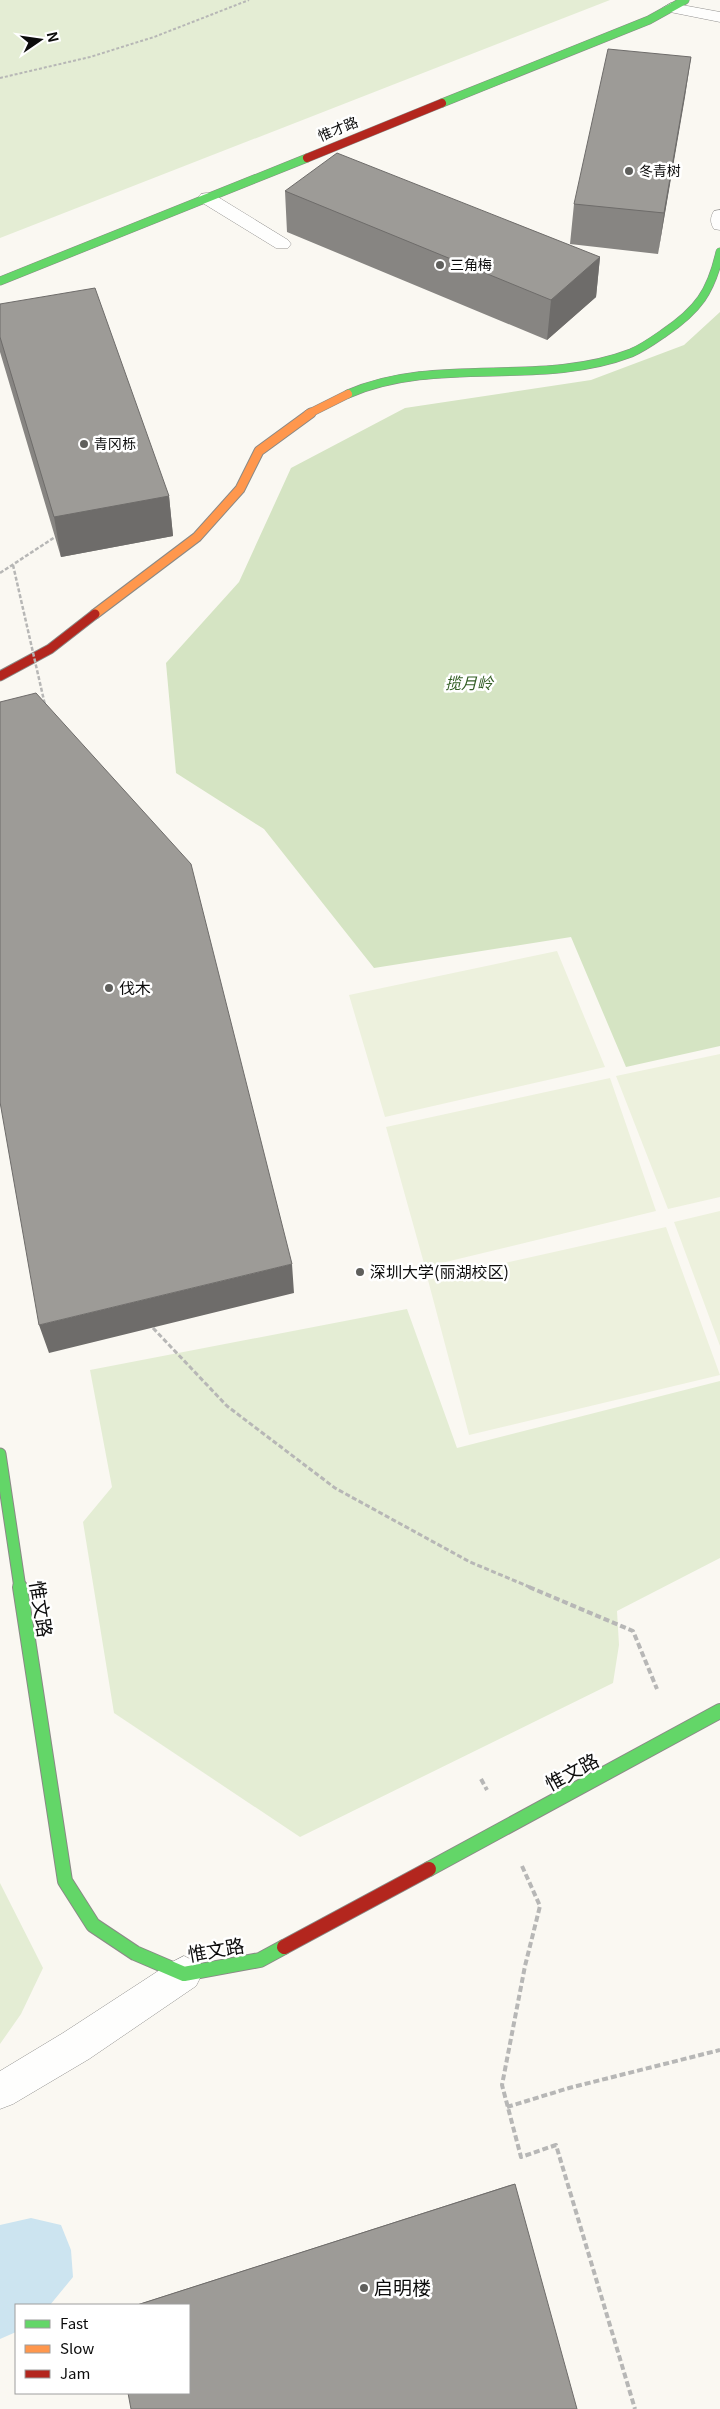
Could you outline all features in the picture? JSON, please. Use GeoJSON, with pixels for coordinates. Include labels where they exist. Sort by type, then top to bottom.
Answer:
{"type":"FeatureCollection","features":[{"type":"Feature","properties":{"kind":"street"},"geometry":{"type":"LineString","coordinates":[[678,4],[720,17]]}},
{"type":"Feature","properties":{"kind":"street","name":"惟才路"},"geometry":{"type":"LineString","coordinates":[[0,281],[649,20],[678,4]]}},
{"type":"Feature","properties":{"kind":"street"},"geometry":{"type":"LineString","coordinates":[[208,198],[282,244]]}},
{"type":"Feature","properties":{"kind":"street"},"geometry":{"type":"LineString","coordinates":[[720,215],[720,225]]}},
{"type":"Feature","properties":{"kind":"street"},"geometry":{"type":"LineString","coordinates":[[0,676],[50,649],[197,537],[240,489],[259,451],[309,414],[359,388],[399,377],[503,373],[572,366],[630,354],[679,323],[706,297],[716,271],[720,252]]}},
{"type":"Feature","properties":{"kind":"street","name":"惟文路"},"geometry":{"type":"LineString","coordinates":[[0,1454],[65,1880],[93,1925],[135,1953],[184,1974],[260,1960],[720,1711]]}},
{"type":"Feature","properties":{"kind":"street"},"geometry":{"type":"LineString","coordinates":[[0,2091],[76,2046],[184,1974]]}},
{"type":"Feature","properties":{"kind":"path"},"geometry":{"type":"LineString","coordinates":[[0,78],[90,57],[154,37],[248,0]]}},
{"type":"Feature","properties":{"kind":"path"},"geometry":{"type":"LineString","coordinates":[[0,573],[56,537]]}},
{"type":"Feature","properties":{"kind":"path"},"geometry":{"type":"LineString","coordinates":[[12,565],[47,714]]}},
{"type":"Feature","properties":{"kind":"path"},"geometry":{"type":"LineString","coordinates":[[153,1328],[227,1406],[335,1488],[470,1562],[633,1631],[657,1689]]}},
{"type":"Feature","properties":{"kind":"path"},"geometry":{"type":"LineString","coordinates":[[524,1870],[540,1906],[525,1966],[502,2085],[521,2157],[556,2145],[635,2409]]}},
{"type":"Feature","properties":{"kind":"path"},"geometry":{"type":"LineString","coordinates":[[507,2107],[569,2088],[720,2050]]}},
{"type":"Feature","properties":{"kind":"green space"},"geometry":{"type":"Polygon","coordinates":[[[0,0],[610,0],[0,238],[0,0]]]}},
{"type":"Feature","properties":{"kind":"green space","name":"揽月岭"},"geometry":{"type":"Polygon","coordinates":[[[720,312],[720,1046],[626,1067],[571,937],[374,968],[264,829],[176,773],[166,663],[239,582],[291,468],[405,408],[591,380],[684,345],[720,312]]]}},
{"type":"Feature","properties":{"kind":"green space"},"geometry":{"type":"Polygon","coordinates":[[[557,951],[605,1067],[385,1117],[349,995],[557,951]]]}},
{"type":"Feature","properties":{"kind":"green space"},"geometry":{"type":"Polygon","coordinates":[[[720,1054],[720,1197],[668,1209],[616,1076],[720,1054]]]}},
{"type":"Feature","properties":{"kind":"green space"},"geometry":{"type":"Polygon","coordinates":[[[610,1078],[656,1211],[425,1267],[386,1127],[610,1078]]]}},
{"type":"Feature","properties":{"kind":"green space"},"geometry":{"type":"Polygon","coordinates":[[[720,1211],[720,1346],[674,1222],[720,1211]]]}},
{"type":"Feature","properties":{"kind":"green space"},"geometry":{"type":"Polygon","coordinates":[[[666,1227],[720,1375],[469,1435],[428,1280],[666,1227]]]}},
{"type":"Feature","properties":{"kind":"green space"},"geometry":{"type":"Polygon","coordinates":[[[407,1309],[457,1448],[720,1381],[720,1558],[617,1611],[619,1645],[613,1683],[300,1837],[114,1713],[83,1522],[112,1487],[90,1370],[407,1309]]]}},
{"type":"Feature","properties":{"kind":"green space"},"geometry":{"type":"Polygon","coordinates":[[[0,1883],[43,1968],[21,2014],[0,2044],[0,1883]]]}},
{"type":"Feature","properties":{"kind":"water"},"geometry":{"type":"Polygon","coordinates":[[[31,2218],[61,2225],[71,2250],[73,2277],[51,2304],[15,2304],[15,2332],[0,2339],[0,2225],[31,2218]]]}},
{"type":"Feature","properties":{"kind":"building","name":"冬青树"},"geometry":{"type":"Polygon","coordinates":[[[608,49],[691,57],[664,213],[574,204],[608,49]]]}},
{"type":"Feature","properties":{"kind":"building"},"geometry":{"type":"Polygon","coordinates":[[[337,153],[600,257],[551,300],[285,191],[337,153]]]}},
{"type":"Feature","properties":{"kind":"building","name":"青冈栎"},"geometry":{"type":"Polygon","coordinates":[[[95,288],[169,496],[54,517],[0,337],[0,304],[95,288]]]}},
{"type":"Feature","properties":{"kind":"building","name":"伐木"},"geometry":{"type":"Polygon","coordinates":[[[36,693],[191,864],[292,1264],[39,1325],[0,1102],[0,702],[36,693]]]}},
{"type":"Feature","properties":{"kind":"building","name":"启明楼"},"geometry":{"type":"Polygon","coordinates":[[[515,2184],[577,2409],[131,2409],[128,2394],[190,2394],[190,2304],[140,2304],[515,2184]]]}},
{"type":"Feature","properties":{"kind":"traffic: fast"},"geometry":{"type":"LineString","coordinates":[[442,103],[649,20],[685,0]]}},
{"type":"Feature","properties":{"kind":"traffic: fast"},"geometry":{"type":"LineString","coordinates":[[0,281],[307,158]]}},
{"type":"Feature","properties":{"kind":"traffic: fast"},"geometry":{"type":"LineString","coordinates":[[348,394],[366,386],[404,377],[549,370],[598,362],[632,353],[685,318],[701,301],[712,280],[720,252]]}},
{"type":"Feature","properties":{"kind":"traffic: fast"},"geometry":{"type":"LineString","coordinates":[[0,1454],[65,1881],[93,1925],[135,1953],[184,1974],[260,1960],[284,1947]]}},
{"type":"Feature","properties":{"kind":"traffic: fast"},"geometry":{"type":"LineString","coordinates":[[429,1869],[720,1711]]}},
{"type":"Feature","properties":{"kind":"traffic: slow"},"geometry":{"type":"LineString","coordinates":[[95,614],[197,537],[240,489],[259,451],[309,414],[348,394]]}},
{"type":"Feature","properties":{"kind":"traffic: jam"},"geometry":{"type":"LineString","coordinates":[[307,158],[442,103]]}},
{"type":"Feature","properties":{"kind":"traffic: jam"},"geometry":{"type":"LineString","coordinates":[[0,676],[50,649],[95,614]]}},
{"type":"Feature","properties":{"kind":"traffic: jam"},"geometry":{"type":"LineString","coordinates":[[284,1947],[429,1869]]}},
{"type":"Feature","properties":{"kind":"place","name":"冬青树"},"geometry":{"type":"Point","coordinates":[629,171]}},
{"type":"Feature","properties":{"kind":"place","name":"三角梅"},"geometry":{"type":"Point","coordinates":[440,265]}},
{"type":"Feature","properties":{"kind":"place","name":"青冈栎"},"geometry":{"type":"Point","coordinates":[84,444]}},
{"type":"Feature","properties":{"kind":"place","name":"伐木"},"geometry":{"type":"Point","coordinates":[109,988]}},
{"type":"Feature","properties":{"kind":"place","name":"深圳大学(丽湖校区)"},"geometry":{"type":"Point","coordinates":[360,1272]}},
{"type":"Feature","properties":{"kind":"place","name":"启明楼"},"geometry":{"type":"Point","coordinates":[364,2288]}}]}
